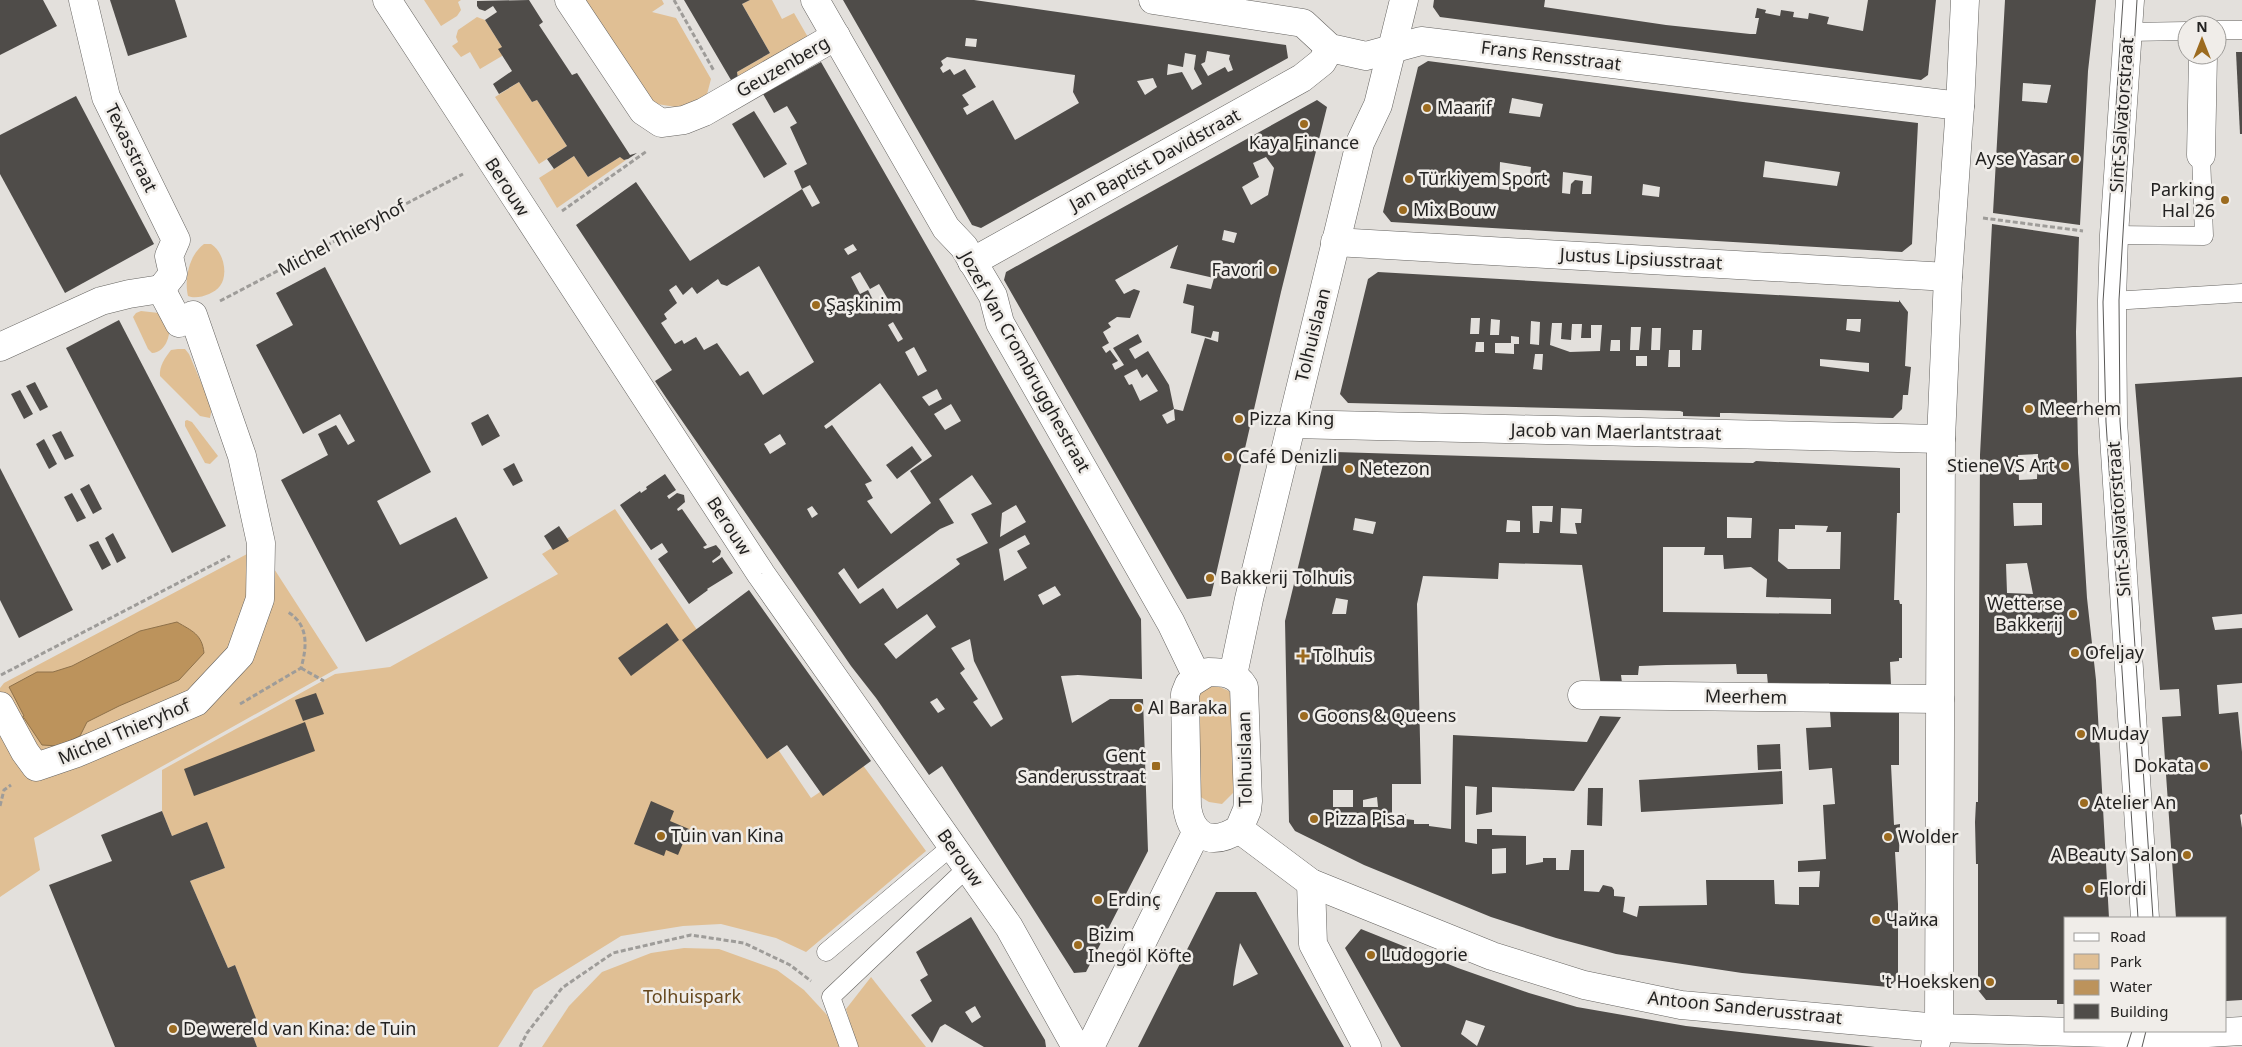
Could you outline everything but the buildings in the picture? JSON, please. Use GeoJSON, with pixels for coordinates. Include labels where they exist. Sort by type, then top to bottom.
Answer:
{"type":"FeatureCollection","features":[{"type":"Feature","properties":{"kind":"street","name":"Texasstraat"},"geometry":{"type":"LineString","coordinates":[[82,0],[106,97],[176,240],[169,256],[173,274],[161,289]]}},
{"type":"Feature","properties":{"kind":"street","name":"Berouw"},"geometry":{"type":"LineString","coordinates":[[387,0],[535,230],[761,574],[1009,927],[1076,1047]]}},
{"type":"Feature","properties":{"kind":"street"},"geometry":{"type":"LineString","coordinates":[[569,0],[643,111],[661,123]]}},
{"type":"Feature","properties":{"kind":"street","name":"Jozef Van Crombrugghestraat"},"geometry":{"type":"LineString","coordinates":[[815,0],[946,228],[964,247],[993,296],[1000,323],[1171,622],[1197,678]]}},
{"type":"Feature","properties":{"kind":"street"},"geometry":{"type":"LineString","coordinates":[[1154,0],[1303,23],[1330,48]]}},
{"type":"Feature","properties":{"kind":"street","name":"Tolhuislaan"},"geometry":{"type":"LineString","coordinates":[[1197,831],[1207,838],[1221,838],[1239,829],[1247,810],[1244,688],[1240,680],[1233,675],[1249,599],[1360,143],[1378,106],[1404,0]]}},
{"type":"Feature","properties":{"kind":"street"},"geometry":{"type":"LineString","coordinates":[[1937,1037],[1941,439],[1948,277],[1960,106],[1965,0]]}},
{"type":"Feature","properties":{"kind":"street","name":"Sint-Salvatorstraat"},"geometry":{"type":"LineString","coordinates":[[2130,0],[2114,235],[2112,301],[2113,422],[2145,917]]}},
{"type":"Feature","properties":{"kind":"street","name":"Geuzenberg"},"geometry":{"type":"LineString","coordinates":[[661,123],[684,120],[729,97],[836,36]]}},
{"type":"Feature","properties":{"kind":"street","name":"Frans Rensstraat"},"geometry":{"type":"LineString","coordinates":[[1330,48],[1366,56],[1421,40],[1960,106]]}},
{"type":"Feature","properties":{"kind":"street","name":"Jan Baptist Davidstraat"},"geometry":{"type":"LineString","coordinates":[[972,262],[1302,78],[1322,62],[1330,48]]}},
{"type":"Feature","properties":{"kind":"street"},"geometry":{"type":"LineString","coordinates":[[2201,155],[2203,65]]}},
{"type":"Feature","properties":{"kind":"street","name":"Justus Lipsiusstraat"},"geometry":{"type":"LineString","coordinates":[[1335,242],[1948,277]]}},
{"type":"Feature","properties":{"kind":"street"},"geometry":{"type":"LineString","coordinates":[[0,347],[101,301],[129,294],[161,289],[179,323],[193,315]]}},
{"type":"Feature","properties":{"kind":"street","name":"Michel Thieryhof"},"geometry":{"type":"LineString","coordinates":[[0,706],[36,768],[77,753],[196,702],[240,655],[260,599],[261,542],[242,456],[193,315]]}},
{"type":"Feature","properties":{"kind":"street","name":"Jacob van Maerlantstraat"},"geometry":{"type":"LineString","coordinates":[[1291,424],[1941,439]]}},
{"type":"Feature","properties":{"kind":"street"},"geometry":{"type":"LineString","coordinates":[[1090,1047],[1197,831],[1189,821],[1186,808],[1186,694],[1189,684],[1208,672],[1233,675]]}},
{"type":"Feature","properties":{"kind":"street","name":"Meerhem"},"geometry":{"type":"LineString","coordinates":[[1582,695],[1940,699]]}},
{"type":"Feature","properties":{"kind":"street","name":"Antoon Sanderusstraat"},"geometry":{"type":"LineString","coordinates":[[1239,829],[1311,883],[1492,956],[1584,985],[1681,1005],[1937,1037],[2137,1037],[2225,1032]]}},
{"type":"Feature","properties":{"kind":"street"},"geometry":{"type":"LineString","coordinates":[[1311,883],[1313,944],[1367,1047]]}},
{"type":"Feature","properties":{"kind":"street","name":"Antoon Sanderusstraat"},"geometry":{"type":"LineString","coordinates":[[2227,1032],[2242,1031]]}},
{"type":"Feature","properties":{"kind":"lane"},"geometry":{"type":"LineString","coordinates":[[2227,30],[2242,30]]}},
{"type":"Feature","properties":{"kind":"lane"},"geometry":{"type":"LineString","coordinates":[[2127,32],[2177,31]]}},
{"type":"Feature","properties":{"kind":"lane"},"geometry":{"type":"LineString","coordinates":[[2114,235],[2204,236],[2201,155]]}},
{"type":"Feature","properties":{"kind":"lane"},"geometry":{"type":"LineString","coordinates":[[2112,301],[2242,293]]}},
{"type":"Feature","properties":{"kind":"lane"},"geometry":{"type":"LineString","coordinates":[[826,952],[952,846]]}},
{"type":"Feature","properties":{"kind":"lane"},"geometry":{"type":"LineString","coordinates":[[849,1047],[831,997],[968,868]]}},
{"type":"Feature","properties":{"kind":"path","name":"Geuzenberg"},"geometry":{"type":"LineString","coordinates":[[674,0],[729,97]]}},
{"type":"Feature","properties":{"kind":"path"},"geometry":{"type":"LineString","coordinates":[[535,230],[649,150],[661,123]]}},
{"type":"Feature","properties":{"kind":"path","name":"Michel Thieryhof"},"geometry":{"type":"LineString","coordinates":[[193,315],[490,160]]}},
{"type":"Feature","properties":{"kind":"path"},"geometry":{"type":"LineString","coordinates":[[1952,214],[2114,235]]}},
{"type":"Feature","properties":{"kind":"path"},"geometry":{"type":"LineString","coordinates":[[0,675],[224,558],[261,542]]}},
{"type":"Feature","properties":{"kind":"path"},"geometry":{"type":"LineString","coordinates":[[301,668],[324,681]]}},
{"type":"Feature","properties":{"kind":"path"},"geometry":{"type":"LineString","coordinates":[[520,1047],[526,1034],[562,988],[613,954],[691,935],[744,943],[790,965],[831,997]]}},
{"type":"Feature","properties":{"kind":"green space"},"geometry":{"type":"Polygon","coordinates":[[[424,0],[461,0],[458,2],[461,10],[457,16],[441,26],[424,0]]]}},
{"type":"Feature","properties":{"kind":"green space"},"geometry":{"type":"Polygon","coordinates":[[[581,0],[662,0],[664,4],[652,12],[676,18],[711,79],[706,98],[688,109],[651,103],[581,0]]]}},
{"type":"Feature","properties":{"kind":"green space"},"geometry":{"type":"Polygon","coordinates":[[[750,0],[772,0],[782,19],[794,13],[809,39],[738,78],[737,72],[770,53],[742,4],[750,0]]]}},
{"type":"Feature","properties":{"kind":"green space"},"geometry":{"type":"Polygon","coordinates":[[[477,17],[485,20],[502,47],[502,56],[480,69],[470,52],[461,57],[452,46],[458,42],[456,37],[458,30],[477,17]]]}},
{"type":"Feature","properties":{"kind":"green space"},"geometry":{"type":"Polygon","coordinates":[[[519,82],[532,102],[537,100],[567,146],[539,164],[495,97],[519,82]]]}},
{"type":"Feature","properties":{"kind":"green space"},"geometry":{"type":"Polygon","coordinates":[[[574,156],[588,177],[620,157],[626,160],[557,208],[539,178],[574,156]]]}},
{"type":"Feature","properties":{"kind":"green space"},"geometry":{"type":"Polygon","coordinates":[[[204,244],[211,244],[219,252],[224,269],[223,281],[214,292],[205,296],[188,296],[187,275],[191,261],[204,244]]]}},
{"type":"Feature","properties":{"kind":"green space"},"geometry":{"type":"Polygon","coordinates":[[[141,311],[159,313],[170,324],[166,343],[157,352],[152,353],[148,349],[133,317],[141,311]]]}},
{"type":"Feature","properties":{"kind":"green space"},"geometry":{"type":"Polygon","coordinates":[[[185,349],[189,354],[212,408],[210,418],[200,416],[160,376],[161,365],[171,350],[185,349]]]}},
{"type":"Feature","properties":{"kind":"green space"},"geometry":{"type":"Polygon","coordinates":[[[185,421],[192,422],[218,456],[210,464],[205,463],[185,426],[185,421]]]}},
{"type":"Feature","properties":{"kind":"green space"},"geometry":{"type":"Polygon","coordinates":[[[615,509],[811,798],[862,764],[926,851],[806,952],[776,938],[721,924],[683,926],[621,936],[534,990],[498,1047],[257,1047],[250,1028],[258,1026],[235,965],[228,968],[190,881],[225,868],[207,823],[172,836],[162,811],[162,770],[335,674],[390,667],[558,574],[542,554],[615,509]]]}},
{"type":"Feature","properties":{"kind":"green space"},"geometry":{"type":"Polygon","coordinates":[[[260,547],[338,668],[34,838],[40,870],[0,897],[0,688],[4,683],[260,547]]]}},
{"type":"Feature","properties":{"kind":"green space"},"geometry":{"type":"Polygon","coordinates":[[[1217,686],[1229,691],[1233,699],[1234,792],[1222,804],[1209,802],[1199,796],[1196,694],[1207,687],[1217,686]]]}},
{"type":"Feature","properties":{"kind":"green space","name":"Tolhuispark"},"geometry":{"type":"Polygon","coordinates":[[[684,948],[719,949],[777,970],[804,990],[827,1015],[842,1047],[542,1047],[569,1006],[602,972],[651,953],[684,948]]]}},
{"type":"Feature","properties":{"kind":"green space"},"geometry":{"type":"Polygon","coordinates":[[[871,977],[926,1047],[857,1047],[846,1009],[871,977]]]}},
{"type":"Feature","properties":{"kind":"water"},"geometry":{"type":"Polygon","coordinates":[[[177,622],[199,637],[204,653],[179,680],[87,722],[80,736],[58,746],[42,745],[24,718],[0,732],[24,716],[9,687],[37,672],[53,672],[72,666],[140,631],[177,622]]]}},
{"type":"Feature","properties":{"kind":"tram line"},"geometry":{"type":"LineString","coordinates":[[2123,0],[2103,302],[2106,422],[2138,917]]}},
{"type":"Feature","properties":{"kind":"tram line"},"geometry":{"type":"LineString","coordinates":[[2137,0],[2119,300],[2120,421],[2153,917]]}},
{"type":"Feature","properties":{"kind":"tram line"},"geometry":{"type":"LineString","coordinates":[[2127,1047],[2132,1032]]}},
{"type":"Feature","properties":{"kind":"tram line"},"geometry":{"type":"LineString","coordinates":[[2142,1047],[2146,1032]]}},
{"type":"Feature","properties":{"kind":"place","name":"Maarif"},"geometry":{"type":"Point","coordinates":[1427,108]}},
{"type":"Feature","properties":{"kind":"place","name":"Kaya Finance"},"geometry":{"type":"Point","coordinates":[1304,124]}},
{"type":"Feature","properties":{"kind":"place","name":"Ayse Yasar"},"geometry":{"type":"Point","coordinates":[2075,159]}},
{"type":"Feature","properties":{"kind":"place","name":"Türkiyem Sport"},"geometry":{"type":"Point","coordinates":[1409,179]}},
{"type":"Feature","properties":{"kind":"place","name":"Parking Hal 26"},"geometry":{"type":"Point","coordinates":[2225,200]}},
{"type":"Feature","properties":{"kind":"place","name":"Mix Bouw"},"geometry":{"type":"Point","coordinates":[1403,210]}},
{"type":"Feature","properties":{"kind":"place","name":"Favori"},"geometry":{"type":"Point","coordinates":[1273,270]}},
{"type":"Feature","properties":{"kind":"place","name":"Şaşkinim"},"geometry":{"type":"Point","coordinates":[816,305]}},
{"type":"Feature","properties":{"kind":"place","name":"Meerhem"},"geometry":{"type":"Point","coordinates":[2029,409]}},
{"type":"Feature","properties":{"kind":"place","name":"Pizza King"},"geometry":{"type":"Point","coordinates":[1239,419]}},
{"type":"Feature","properties":{"kind":"place","name":"Café Denizli"},"geometry":{"type":"Point","coordinates":[1228,457]}},
{"type":"Feature","properties":{"kind":"place","name":"Stiene VS Art"},"geometry":{"type":"Point","coordinates":[2065,466]}},
{"type":"Feature","properties":{"kind":"place","name":"Netezon"},"geometry":{"type":"Point","coordinates":[1349,469]}},
{"type":"Feature","properties":{"kind":"place","name":"Bakkerij Tolhuis"},"geometry":{"type":"Point","coordinates":[1210,578]}},
{"type":"Feature","properties":{"kind":"place","name":"Wetterse Bakkerij"},"geometry":{"type":"Point","coordinates":[2073,614]}},
{"type":"Feature","properties":{"kind":"place","name":"Ofeljay"},"geometry":{"type":"Point","coordinates":[2075,653]}},
{"type":"Feature","properties":{"kind":"place","name":"Tolhuis"},"geometry":{"type":"Point","coordinates":[1303,656]}},
{"type":"Feature","properties":{"kind":"place","name":"Al Baraka"},"geometry":{"type":"Point","coordinates":[1138,708]}},
{"type":"Feature","properties":{"kind":"place","name":"Goons & Queens"},"geometry":{"type":"Point","coordinates":[1304,716]}},
{"type":"Feature","properties":{"kind":"place","name":"Muday"},"geometry":{"type":"Point","coordinates":[2081,734]}},
{"type":"Feature","properties":{"kind":"place","name":"Gent Sanderusstraat"},"geometry":{"type":"Point","coordinates":[1156,766]}},
{"type":"Feature","properties":{"kind":"place","name":"Dokata"},"geometry":{"type":"Point","coordinates":[2204,766]}},
{"type":"Feature","properties":{"kind":"place","name":"Atelier An"},"geometry":{"type":"Point","coordinates":[2084,803]}},
{"type":"Feature","properties":{"kind":"place","name":"Pizza Pisa"},"geometry":{"type":"Point","coordinates":[1314,819]}},
{"type":"Feature","properties":{"kind":"place","name":"Tuin van Kina"},"geometry":{"type":"Point","coordinates":[661,836]}},
{"type":"Feature","properties":{"kind":"place","name":"Wolder"},"geometry":{"type":"Point","coordinates":[1888,837]}},
{"type":"Feature","properties":{"kind":"place","name":"A Beauty Salon"},"geometry":{"type":"Point","coordinates":[2187,855]}},
{"type":"Feature","properties":{"kind":"place","name":"Flordi"},"geometry":{"type":"Point","coordinates":[2089,889]}},
{"type":"Feature","properties":{"kind":"place","name":"Erdinç"},"geometry":{"type":"Point","coordinates":[1098,900]}},
{"type":"Feature","properties":{"kind":"place","name":"Чайка"},"geometry":{"type":"Point","coordinates":[1876,920]}},
{"type":"Feature","properties":{"kind":"place","name":"Bizim Inegöl Köfte"},"geometry":{"type":"Point","coordinates":[1078,945]}},
{"type":"Feature","properties":{"kind":"place","name":"Ludogorie"},"geometry":{"type":"Point","coordinates":[1371,955]}},
{"type":"Feature","properties":{"kind":"place","name":"'t Hoeksken"},"geometry":{"type":"Point","coordinates":[1990,982]}},
{"type":"Feature","properties":{"kind":"place","name":"De wereld van Kina: de Tuin"},"geometry":{"type":"Point","coordinates":[173,1029]}}]}
